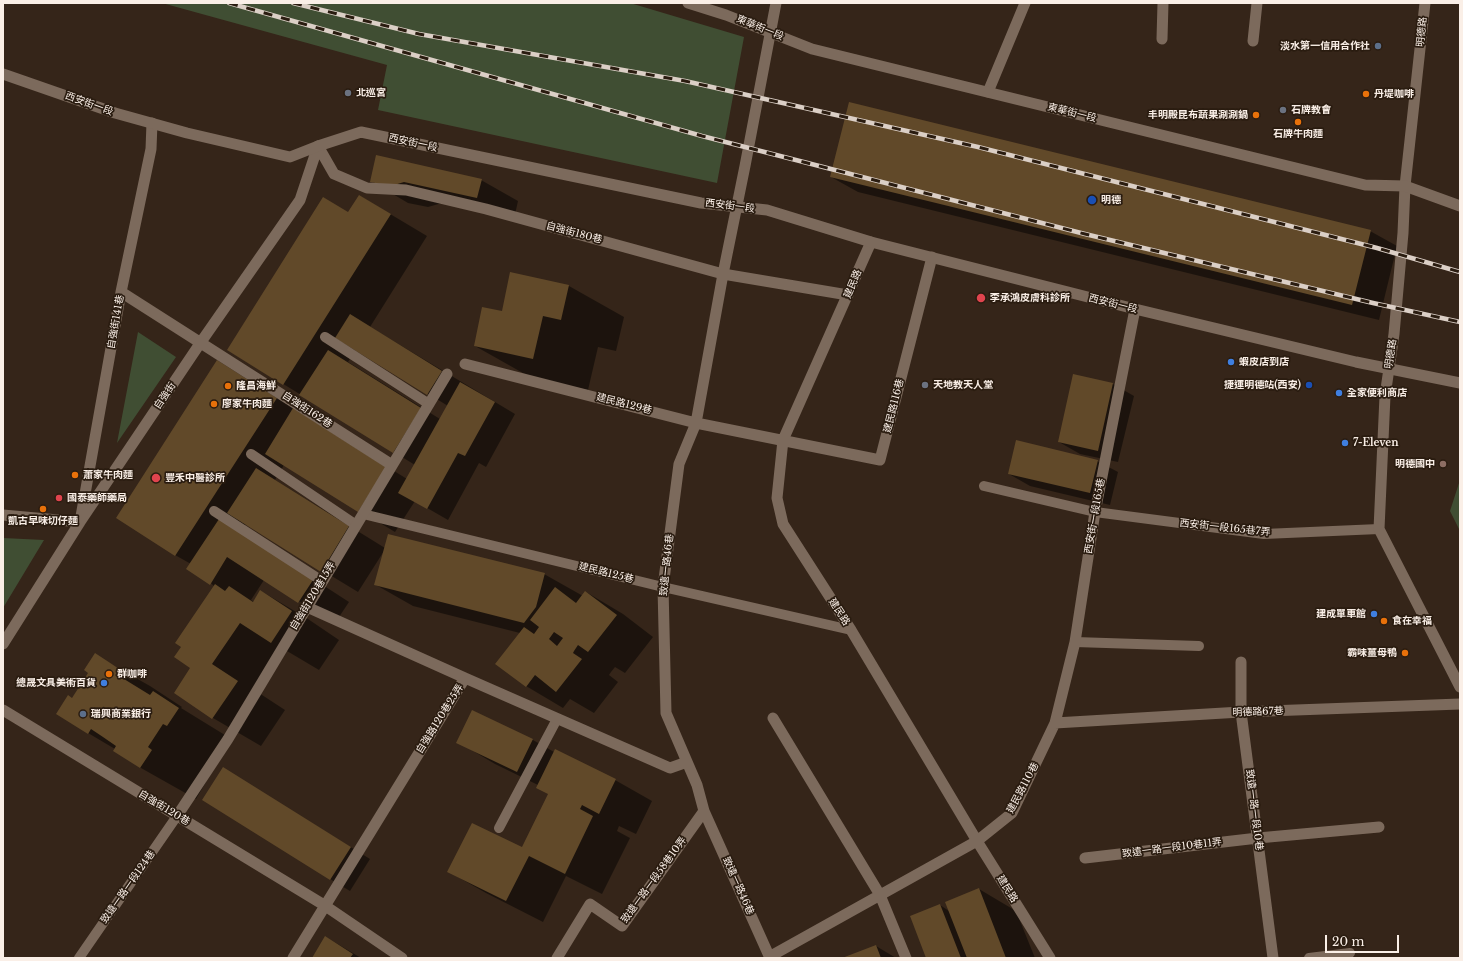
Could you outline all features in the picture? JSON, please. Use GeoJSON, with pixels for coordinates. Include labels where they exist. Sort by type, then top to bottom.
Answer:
{"type":"FeatureCollection","features":[{"type":"Feature","properties":{"kind":"street","name":"東華街一段"},"geometry":{"type":"LineString","coordinates":[[688,3],[726,15],[812,49],[1365,185],[1406,186],[1460,206]]}},
{"type":"Feature","properties":{"kind":"street","name":"致遠一路46巷"},"geometry":{"type":"LineString","coordinates":[[770,957],[704,811],[697,785],[666,712],[663,587],[679,464],[696,423],[722,274],[776,3]]}},
{"type":"Feature","properties":{"kind":"street"},"geometry":{"type":"LineString","coordinates":[[988,92],[1025,3]]}},
{"type":"Feature","properties":{"kind":"street"},"geometry":{"type":"LineString","coordinates":[[1162,39],[1163,3]]}},
{"type":"Feature","properties":{"kind":"street"},"geometry":{"type":"LineString","coordinates":[[1253,41],[1257,3]]}},
{"type":"Feature","properties":{"kind":"street","name":"明德路"},"geometry":{"type":"LineString","coordinates":[[1379,529],[1388,369],[1394,334],[1406,186],[1425,3]]}},
{"type":"Feature","properties":{"kind":"street","name":"西安街一段"},"geometry":{"type":"LineString","coordinates":[[3,74],[100,109],[187,133],[290,158],[318,146],[361,132],[702,203],[767,210],[871,242],[1135,310],[1388,369],[1460,383]]}},
{"type":"Feature","properties":{"kind":"street","name":"自強街141巷"},"geometry":{"type":"LineString","coordinates":[[80,522],[121,292],[151,149],[152,123]]}},
{"type":"Feature","properties":{"kind":"street","name":"自強街180巷"},"geometry":{"type":"LineString","coordinates":[[318,146],[334,174],[367,188],[406,190],[486,209],[722,274],[848,296]]}},
{"type":"Feature","properties":{"kind":"street","name":"自強街"},"geometry":{"type":"LineString","coordinates":[[3,644],[80,522],[201,342],[300,200],[318,146]]}},
{"type":"Feature","properties":{"kind":"street","name":"建民路"},"geometry":{"type":"LineString","coordinates":[[871,242],[784,440],[778,498],[783,524],[851,630],[977,841],[1050,958]]}},
{"type":"Feature","properties":{"kind":"street","name":"建民路116巷"},"geometry":{"type":"LineString","coordinates":[[784,440],[880,460],[932,257]]}},
{"type":"Feature","properties":{"kind":"street","name":"自強街162巷"},"geometry":{"type":"LineString","coordinates":[[121,292],[392,465]]}},
{"type":"Feature","properties":{"kind":"street","name":"西安街一段165巷"},"geometry":{"type":"LineString","coordinates":[[1055,723],[1075,642],[1095,512],[1135,310]]}},
{"type":"Feature","properties":{"kind":"street","name":"建民路129巷"},"geometry":{"type":"LineString","coordinates":[[465,364],[696,423],[784,440]]}},
{"type":"Feature","properties":{"kind":"street","name":"自強街120巷15弄"},"geometry":{"type":"LineString","coordinates":[[177,816],[228,739],[447,374]]}},
{"type":"Feature","properties":{"kind":"street"},"geometry":{"type":"LineString","coordinates":[[3,515],[80,522]]}},
{"type":"Feature","properties":{"kind":"street"},"geometry":{"type":"LineString","coordinates":[[1379,529],[1460,687]]}},
{"type":"Feature","properties":{"kind":"street"},"geometry":{"type":"LineString","coordinates":[[307,607],[465,678]]}},
{"type":"Feature","properties":{"kind":"street","name":"致遠一路一段10巷"},"geometry":{"type":"LineString","coordinates":[[1241,662],[1242,712],[1273,958]]}},
{"type":"Feature","properties":{"kind":"street","name":"自強路120巷25弄"},"geometry":{"type":"LineString","coordinates":[[293,958],[324,905],[465,678],[670,768],[687,762]]}},
{"type":"Feature","properties":{"kind":"street","name":"明德路67巷"},"geometry":{"type":"LineString","coordinates":[[1055,723],[1242,712],[1460,704]]}},
{"type":"Feature","properties":{"kind":"street","name":"自強街120巷"},"geometry":{"type":"LineString","coordinates":[[3,710],[324,905],[402,958]]}},
{"type":"Feature","properties":{"kind":"street"},"geometry":{"type":"LineString","coordinates":[[773,718],[880,895],[906,958]]}},
{"type":"Feature","properties":{"kind":"street","name":"建民路110巷"},"geometry":{"type":"LineString","coordinates":[[770,957],[977,841],[1012,814],[1055,723]]}},
{"type":"Feature","properties":{"kind":"street","name":"致遠一路一段58巷10弄"},"geometry":{"type":"LineString","coordinates":[[557,958],[590,904],[622,926],[704,811]]}},
{"type":"Feature","properties":{"kind":"street","name":"致遠一路一段10巷11弄"},"geometry":{"type":"LineString","coordinates":[[1085,858],[1258,838],[1380,827]]}},
{"type":"Feature","properties":{"kind":"lane"},"geometry":{"type":"LineString","coordinates":[[325,337],[429,404]]}},
{"type":"Feature","properties":{"kind":"lane"},"geometry":{"type":"LineString","coordinates":[[251,454],[356,525]]}},
{"type":"Feature","properties":{"kind":"lane","name":"西安街一段165巷7弄"},"geometry":{"type":"LineString","coordinates":[[984,486],[1095,512],[1264,534],[1379,529]]}},
{"type":"Feature","properties":{"kind":"lane"},"geometry":{"type":"LineString","coordinates":[[214,511],[322,581]]}},
{"type":"Feature","properties":{"kind":"lane","name":"建民路125巷"},"geometry":{"type":"LineString","coordinates":[[362,514],[663,587],[851,630]]}},
{"type":"Feature","properties":{"kind":"lane"},"geometry":{"type":"LineString","coordinates":[[1075,642],[1199,646]]}},
{"type":"Feature","properties":{"kind":"lane"},"geometry":{"type":"LineString","coordinates":[[499,828],[557,719]]}},
{"type":"Feature","properties":{"kind":"lane","name":"致遠一路一段124巷"},"geometry":{"type":"LineString","coordinates":[[79,958],[177,816]]}},
{"type":"Feature","properties":{"kind":"lane"},"geometry":{"type":"LineString","coordinates":[[1309,958],[1350,953]]}},
{"type":"Feature","properties":{"kind":"green space"},"geometry":{"type":"Polygon","coordinates":[[[162,3],[630,3],[744,37],[717,183],[378,110],[387,65],[162,3]]]}},
{"type":"Feature","properties":{"kind":"green space"},"geometry":{"type":"Polygon","coordinates":[[[138,332],[176,357],[117,443],[138,332]]]}},
{"type":"Feature","properties":{"kind":"green space"},"geometry":{"type":"Polygon","coordinates":[[[1460,480],[1460,531],[1450,511],[1460,480]]]}},
{"type":"Feature","properties":{"kind":"green space"},"geometry":{"type":"Polygon","coordinates":[[[3,538],[44,540],[3,608],[3,538]]]}},
{"type":"Feature","properties":{"kind":"building"},"geometry":{"type":"Polygon","coordinates":[[[849,102],[1371,230],[1352,305],[830,177],[849,102]]]}},
{"type":"Feature","properties":{"kind":"building"},"geometry":{"type":"Polygon","coordinates":[[[376,155],[482,179],[477,198],[404,182],[391,186],[370,182],[376,155]]]}},
{"type":"Feature","properties":{"kind":"building"},"geometry":{"type":"Polygon","coordinates":[[[359,195],[391,214],[283,385],[227,350],[323,197],[348,212],[359,195]]]}},
{"type":"Feature","properties":{"kind":"building"},"geometry":{"type":"Polygon","coordinates":[[[510,272],[569,285],[561,320],[543,316],[533,359],[474,346],[482,307],[502,311],[510,272]]]}},
{"type":"Feature","properties":{"kind":"building"},"geometry":{"type":"Polygon","coordinates":[[[350,314],[442,371],[427,395],[335,338],[350,314]]]}},
{"type":"Feature","properties":{"kind":"building"},"geometry":{"type":"Polygon","coordinates":[[[328,350],[421,408],[393,453],[299,395],[328,350]]]}},
{"type":"Feature","properties":{"kind":"building"},"geometry":{"type":"Polygon","coordinates":[[[217,360],[277,398],[175,556],[116,518],[217,360]]]}},
{"type":"Feature","properties":{"kind":"building"},"geometry":{"type":"Polygon","coordinates":[[[1073,374],[1113,383],[1098,451],[1058,442],[1073,374]]]}},
{"type":"Feature","properties":{"kind":"building"},"geometry":{"type":"Polygon","coordinates":[[[460,382],[495,402],[465,456],[458,453],[427,509],[398,493],[460,382]]]}},
{"type":"Feature","properties":{"kind":"building"},"geometry":{"type":"Polygon","coordinates":[[[293,408],[386,467],[358,512],[265,454],[293,408]]]}},
{"type":"Feature","properties":{"kind":"building"},"geometry":{"type":"Polygon","coordinates":[[[1016,440],[1098,460],[1090,493],[1008,474],[1016,440]]]}},
{"type":"Feature","properties":{"kind":"building"},"geometry":{"type":"Polygon","coordinates":[[[256,468],[349,526],[321,572],[227,513],[256,468]]]}},
{"type":"Feature","properties":{"kind":"building"},"geometry":{"type":"Polygon","coordinates":[[[219,519],[313,580],[298,603],[227,557],[210,585],[186,569],[219,519]]]}},
{"type":"Feature","properties":{"kind":"building"},"geometry":{"type":"Polygon","coordinates":[[[388,534],[545,573],[536,607],[524,623],[374,585],[388,534]]]}},
{"type":"Feature","properties":{"kind":"building"},"geometry":{"type":"Polygon","coordinates":[[[215,584],[225,591],[229,586],[253,602],[260,590],[292,611],[271,643],[240,623],[212,664],[238,681],[212,719],[174,693],[190,668],[174,657],[181,647],[175,643],[215,584]]]}},
{"type":"Feature","properties":{"kind":"building"},"geometry":{"type":"Polygon","coordinates":[[[555,587],[576,603],[585,591],[617,615],[588,652],[578,645],[573,653],[582,659],[556,692],[535,675],[526,687],[495,664],[524,627],[534,634],[539,627],[530,620],[555,587]],[[554,632],[549,639],[557,646],[563,638],[554,632]]]}},
{"type":"Feature","properties":{"kind":"building"},"geometry":{"type":"Polygon","coordinates":[[[95,653],[127,674],[124,679],[150,695],[153,691],[179,708],[167,726],[163,724],[148,747],[152,750],[140,768],[113,751],[116,746],[91,729],[88,734],[56,714],[68,695],[72,698],[88,673],[84,670],[95,653]]]}},
{"type":"Feature","properties":{"kind":"building"},"geometry":{"type":"Polygon","coordinates":[[[472,710],[533,739],[517,772],[456,743],[472,710]]]}},
{"type":"Feature","properties":{"kind":"building"},"geometry":{"type":"Polygon","coordinates":[[[555,749],[616,779],[599,814],[582,805],[580,809],[593,816],[565,874],[529,856],[506,901],[447,872],[472,823],[522,847],[548,794],[536,788],[555,749]]]}},
{"type":"Feature","properties":{"kind":"building"},"geometry":{"type":"Polygon","coordinates":[[[223,767],[351,847],[330,880],[202,800],[223,767]]]}},
{"type":"Feature","properties":{"kind":"building"},"geometry":{"type":"Polygon","coordinates":[[[979,888],[1006,958],[967,958],[945,902],[979,888]]]}},
{"type":"Feature","properties":{"kind":"building"},"geometry":{"type":"Polygon","coordinates":[[[940,904],[961,958],[926,958],[910,916],[940,904]]]}},
{"type":"Feature","properties":{"kind":"building"},"geometry":{"type":"Polygon","coordinates":[[[325,936],[353,954],[350,958],[312,958],[325,936]]]}},
{"type":"Feature","properties":{"kind":"building"},"geometry":{"type":"Polygon","coordinates":[[[876,945],[881,958],[842,958],[876,945]]]}},
{"type":"Feature","properties":{"kind":"railway"},"geometry":{"type":"LineString","coordinates":[[229,3],[702,136],[1085,234],[1373,303],[1460,322]]}},
{"type":"Feature","properties":{"kind":"railway"},"geometry":{"type":"LineString","coordinates":[[293,3],[419,34],[685,81],[978,147],[1377,248],[1460,272]]}},
{"type":"Feature","properties":{"kind":"place","name":"淡水第一信用合作社"},"geometry":{"type":"Point","coordinates":[1378,46]}},
{"type":"Feature","properties":{"kind":"place","name":"北巡宮"},"geometry":{"type":"Point","coordinates":[348,93]}},
{"type":"Feature","properties":{"kind":"place","name":"丹堤咖啡"},"geometry":{"type":"Point","coordinates":[1366,94]}},
{"type":"Feature","properties":{"kind":"place","name":"石牌教會"},"geometry":{"type":"Point","coordinates":[1283,110]}},
{"type":"Feature","properties":{"kind":"place","name":"丰明殿昆布蔬果涮涮鍋"},"geometry":{"type":"Point","coordinates":[1256,115]}},
{"type":"Feature","properties":{"kind":"place","name":"石牌牛肉麵"},"geometry":{"type":"Point","coordinates":[1298,122]}},
{"type":"Feature","properties":{"kind":"place","name":"明德"},"geometry":{"type":"Point","coordinates":[1092,200]}},
{"type":"Feature","properties":{"kind":"place","name":"李承鴻皮膚科診所"},"geometry":{"type":"Point","coordinates":[981,298]}},
{"type":"Feature","properties":{"kind":"place","name":"蝦皮店到店"},"geometry":{"type":"Point","coordinates":[1231,362]}},
{"type":"Feature","properties":{"kind":"place","name":"天地教天人堂"},"geometry":{"type":"Point","coordinates":[925,385]}},
{"type":"Feature","properties":{"kind":"place","name":"捷運明德站(西安)"},"geometry":{"type":"Point","coordinates":[1309,385]}},
{"type":"Feature","properties":{"kind":"place","name":"隆昌海鮮"},"geometry":{"type":"Point","coordinates":[228,386]}},
{"type":"Feature","properties":{"kind":"place","name":"全家便利商店"},"geometry":{"type":"Point","coordinates":[1339,393]}},
{"type":"Feature","properties":{"kind":"place","name":"廖家牛肉麵"},"geometry":{"type":"Point","coordinates":[214,404]}},
{"type":"Feature","properties":{"kind":"place","name":"7-Eleven"},"geometry":{"type":"Point","coordinates":[1345,443]}},
{"type":"Feature","properties":{"kind":"place","name":"明德國中"},"geometry":{"type":"Point","coordinates":[1443,464]}},
{"type":"Feature","properties":{"kind":"place","name":"蕭家牛肉麵"},"geometry":{"type":"Point","coordinates":[75,475]}},
{"type":"Feature","properties":{"kind":"place","name":"豐禾中醫診所"},"geometry":{"type":"Point","coordinates":[156,478]}},
{"type":"Feature","properties":{"kind":"place","name":"國泰藥師藥局"},"geometry":{"type":"Point","coordinates":[59,498]}},
{"type":"Feature","properties":{"kind":"place","name":"凱古早味切仔麵"},"geometry":{"type":"Point","coordinates":[43,509]}},
{"type":"Feature","properties":{"kind":"place","name":"建成單車館"},"geometry":{"type":"Point","coordinates":[1374,614]}},
{"type":"Feature","properties":{"kind":"place","name":"食在幸福"},"geometry":{"type":"Point","coordinates":[1384,621]}},
{"type":"Feature","properties":{"kind":"place","name":"霸味薑母鴨"},"geometry":{"type":"Point","coordinates":[1405,653]}},
{"type":"Feature","properties":{"kind":"place","name":"群咖啡"},"geometry":{"type":"Point","coordinates":[109,674]}},
{"type":"Feature","properties":{"kind":"place","name":"總晟文具美術百貨"},"geometry":{"type":"Point","coordinates":[104,683]}},
{"type":"Feature","properties":{"kind":"place","name":"瑞興商業銀行"},"geometry":{"type":"Point","coordinates":[83,714]}}]}
